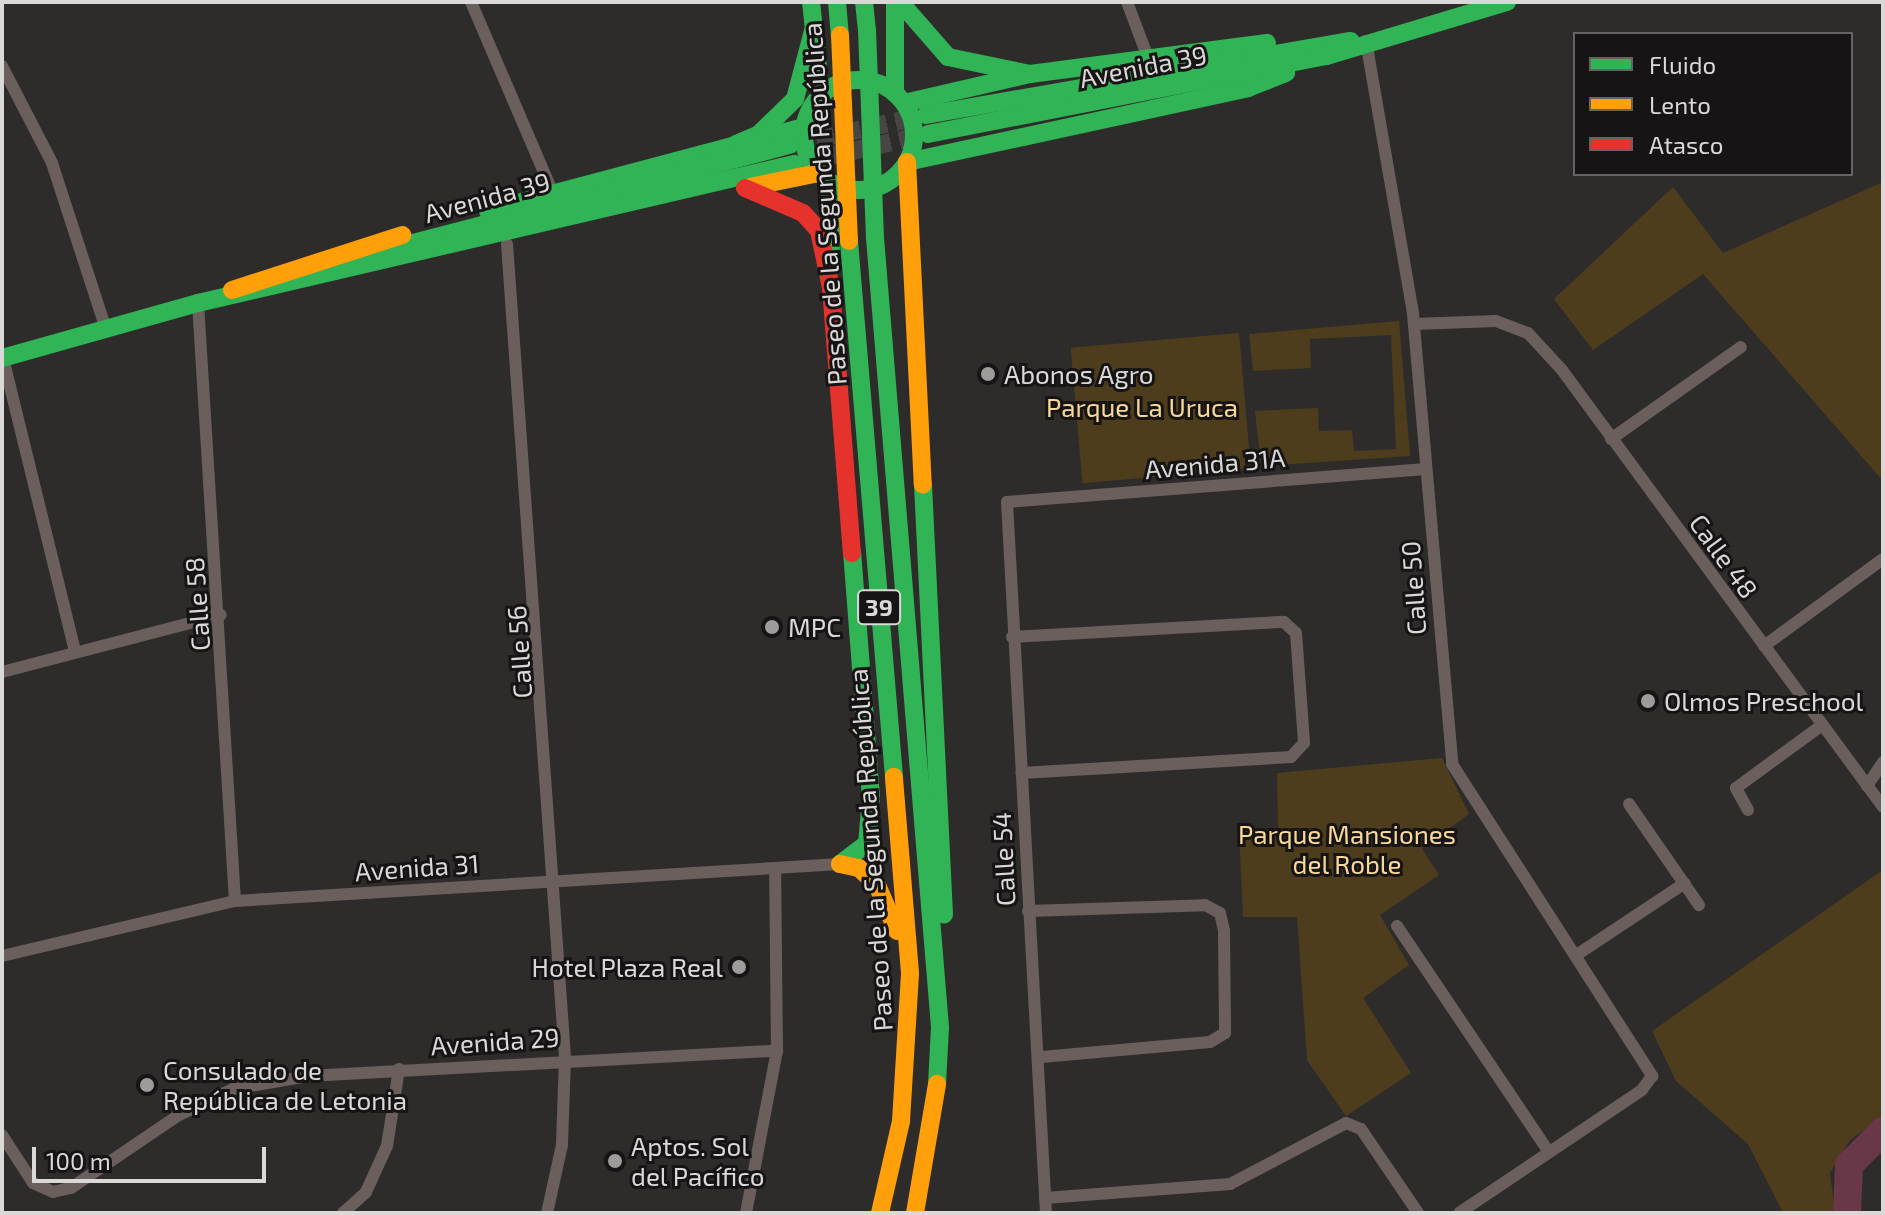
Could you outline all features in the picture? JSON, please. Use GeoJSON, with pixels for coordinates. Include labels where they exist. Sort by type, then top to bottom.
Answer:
{"type":"FeatureCollection","features":[{"type":"Feature","properties":{"kind":"main road"},"geometry":{"type":"LineString","coordinates":[[811,2],[821,94],[804,127],[824,178],[871,798],[867,844],[840,864]]}},
{"type":"Feature","properties":{"kind":"main road","name":"Paseo de la Segunda República"},"geometry":{"type":"LineString","coordinates":[[837,2],[849,241],[910,973],[901,1121],[880,1213]]}},
{"type":"Feature","properties":{"kind":"main road","name":"Paseo de la Segunda República"},"geometry":{"type":"LineString","coordinates":[[864,2],[875,238],[940,1027],[922,1189],[915,1213]]}},
{"type":"Feature","properties":{"kind":"main road"},"geometry":{"type":"LineString","coordinates":[[897,2],[948,57],[974,68],[1030,74]]}},
{"type":"Feature","properties":{"kind":"main road"},"geometry":{"type":"LineString","coordinates":[[897,2],[900,98],[914,132],[907,162],[944,916],[940,1027]]}},
{"type":"Feature","properties":{"kind":"main road","name":"Avenida 39"},"geometry":{"type":"LineString","coordinates":[[927,124],[1366,41],[1507,2]]}},
{"type":"Feature","properties":{"kind":"main road"},"geometry":{"type":"LineString","coordinates":[[736,144],[759,134],[795,99],[813,31]]}},
{"type":"Feature","properties":{"kind":"main road"},"geometry":{"type":"LineString","coordinates":[[236,294],[507,244],[745,188],[824,178],[879,187],[907,162],[1248,88],[1324,49]]}},
{"type":"Feature","properties":{"kind":"main road"},"geometry":{"type":"LineString","coordinates":[[821,94],[850,80],[900,98],[1147,55],[1324,49]]}},
{"type":"Feature","properties":{"kind":"main road"},"geometry":{"type":"LineString","coordinates":[[236,294],[309,259],[804,127]]}},
{"type":"Feature","properties":{"kind":"main road","name":"Avenida 39"},"geometry":{"type":"LineString","coordinates":[[3,358],[198,303],[792,155]]}},
{"type":"Feature","properties":{"kind":"main road"},"geometry":{"type":"LineString","coordinates":[[745,188],[811,222],[824,244],[831,288]]}},
{"type":"Feature","properties":{"kind":"main road"},"geometry":{"type":"LineString","coordinates":[[871,798],[904,919]]}},
{"type":"Feature","properties":{"kind":"main road"},"geometry":{"type":"LineString","coordinates":[[840,864],[859,868],[877,885],[910,973]]}},
{"type":"Feature","properties":{"kind":"main road"},"geometry":{"type":"LineString","coordinates":[[921,1213],[922,1189]]}},
{"type":"Feature","properties":{"kind":"street"},"geometry":{"type":"LineString","coordinates":[[471,2],[553,193]]}},
{"type":"Feature","properties":{"kind":"street"},"geometry":{"type":"LineString","coordinates":[[1127,2],[1147,55]]}},
{"type":"Feature","properties":{"kind":"street","name":"Calle 50"},"geometry":{"type":"LineString","coordinates":[[1366,41],[1414,324],[1452,764],[1578,954],[1652,1076],[1549,1152]]}},
{"type":"Feature","properties":{"kind":"street"},"geometry":{"type":"LineString","coordinates":[[2,66],[52,163],[106,329]]}},
{"type":"Feature","properties":{"kind":"street","name":"Calle 56"},"geometry":{"type":"LineString","coordinates":[[507,244],[556,880],[565,1058],[562,1145],[547,1213]]}},
{"type":"Feature","properties":{"kind":"street","name":"Calle 58"},"geometry":{"type":"LineString","coordinates":[[198,303],[221,615],[235,901]]}},
{"type":"Feature","properties":{"kind":"street","name":"Calle 48"},"geometry":{"type":"LineString","coordinates":[[1414,324],[1496,321],[1528,333],[1611,439],[1883,807]]}},
{"type":"Feature","properties":{"kind":"street"},"geometry":{"type":"LineString","coordinates":[[1611,439],[1741,347]]}},
{"type":"Feature","properties":{"kind":"street"},"geometry":{"type":"LineString","coordinates":[[3,358],[75,651]]}},
{"type":"Feature","properties":{"kind":"street","name":"Avenida 31A"},"geometry":{"type":"LineString","coordinates":[[1007,502],[1426,469]]}},
{"type":"Feature","properties":{"kind":"street","name":"Calle 54"},"geometry":{"type":"LineString","coordinates":[[1007,502],[1028,911],[1042,1057],[1046,1213]]}},
{"type":"Feature","properties":{"kind":"street"},"geometry":{"type":"LineString","coordinates":[[1764,646],[1883,559]]}},
{"type":"Feature","properties":{"kind":"street"},"geometry":{"type":"LineString","coordinates":[[2,672],[221,615]]}},
{"type":"Feature","properties":{"kind":"street"},"geometry":{"type":"LineString","coordinates":[[1012,637],[1291,625],[1302,752],[1021,773]]}},
{"type":"Feature","properties":{"kind":"street"},"geometry":{"type":"LineString","coordinates":[[1748,810],[1736,788],[1822,725]]}},
{"type":"Feature","properties":{"kind":"street"},"geometry":{"type":"LineString","coordinates":[[1867,786],[1883,762]]}},
{"type":"Feature","properties":{"kind":"street"},"geometry":{"type":"LineString","coordinates":[[1629,804],[1699,905]]}},
{"type":"Feature","properties":{"kind":"street","name":"Avenida 31"},"geometry":{"type":"LineString","coordinates":[[2,956],[235,901],[840,864]]}},
{"type":"Feature","properties":{"kind":"street"},"geometry":{"type":"LineString","coordinates":[[746,1213],[777,1051],[775,868]]}},
{"type":"Feature","properties":{"kind":"street"},"geometry":{"type":"LineString","coordinates":[[1578,954],[1685,883]]}},
{"type":"Feature","properties":{"kind":"street"},"geometry":{"type":"LineString","coordinates":[[1028,911],[1205,905],[1220,913],[1229,1018],[1225,1033],[1210,1042],[1042,1057]]}},
{"type":"Feature","properties":{"kind":"street"},"geometry":{"type":"LineString","coordinates":[[1397,926],[1549,1152],[1459,1213]]}},
{"type":"Feature","properties":{"kind":"street","name":"Avenida 29"},"geometry":{"type":"LineString","coordinates":[[2,1135],[33,1183],[53,1192],[71,1188],[179,1115],[233,1089],[399,1069],[565,1058],[777,1051]]}},
{"type":"Feature","properties":{"kind":"street"},"geometry":{"type":"LineString","coordinates":[[343,1213],[366,1192],[387,1146],[399,1069]]}},
{"type":"Feature","properties":{"kind":"street"},"geometry":{"type":"LineString","coordinates":[[1045,1198],[1230,1184],[1276,1165],[1332,1124],[1361,1129],[1418,1213]]}},
{"type":"Feature","properties":{"kind":"green space"},"geometry":{"type":"Polygon","coordinates":[[[1883,182],[1883,481],[1703,274],[1593,350],[1554,299],[1673,187],[1723,253],[1883,182]]]}},
{"type":"Feature","properties":{"kind":"green space"},"geometry":{"type":"Polygon","coordinates":[[[1399,321],[1410,456],[1261,466],[1255,411],[1318,408],[1319,431],[1352,430],[1354,451],[1396,449],[1391,335],[1310,339],[1311,368],[1253,371],[1249,334],[1399,321]]]}},
{"type":"Feature","properties":{"kind":"green space","name":"Parque La Uruca"},"geometry":{"type":"Polygon","coordinates":[[[1239,333],[1251,468],[1082,483],[1071,348],[1239,333]]]}},
{"type":"Feature","properties":{"kind":"green space","name":"Parque Mansiones del Roble"},"geometry":{"type":"Polygon","coordinates":[[[1442,758],[1469,814],[1422,849],[1439,875],[1380,915],[1409,965],[1363,998],[1411,1073],[1346,1116],[1307,1060],[1297,917],[1243,917],[1239,831],[1278,828],[1277,773],[1442,758]]]}},
{"type":"Feature","properties":{"kind":"green space"},"geometry":{"type":"Polygon","coordinates":[[[1883,870],[1883,1116],[1850,1140],[1830,1173],[1835,1213],[1783,1213],[1748,1144],[1676,1081],[1652,1031],[1883,870]]]}},
{"type":"Feature","properties":{"kind":"waterway"},"geometry":{"type":"LineString","coordinates":[[1847,1213],[1849,1165],[1883,1131]]}},
{"type":"Feature","properties":{"kind":"tunnel"},"geometry":{"type":"LineString","coordinates":[[790,145],[926,115]]}},
{"type":"Feature","properties":{"kind":"tunnel"},"geometry":{"type":"LineString","coordinates":[[794,164],[928,134]]}},
{"type":"Feature","properties":{"kind":"traffic: fast"},"geometry":{"type":"LineString","coordinates":[[811,2],[821,94]]}},
{"type":"Feature","properties":{"kind":"traffic: fast"},"geometry":{"type":"LineString","coordinates":[[837,2],[840,35]]}},
{"type":"Feature","properties":{"kind":"traffic: fast"},"geometry":{"type":"LineString","coordinates":[[864,2],[867,30]]}},
{"type":"Feature","properties":{"kind":"traffic: fast"},"geometry":{"type":"LineString","coordinates":[[895,2],[895,93]]}},
{"type":"Feature","properties":{"kind":"traffic: fast"},"geometry":{"type":"LineString","coordinates":[[900,2],[948,57],[1030,74]]}},
{"type":"Feature","properties":{"kind":"traffic: fast"},"geometry":{"type":"LineString","coordinates":[[928,134],[1327,56],[1507,2]]}},
{"type":"Feature","properties":{"kind":"traffic: fast"},"geometry":{"type":"LineString","coordinates":[[867,30],[875,238]]}},
{"type":"Feature","properties":{"kind":"traffic: fast"},"geometry":{"type":"LineString","coordinates":[[736,144],[759,134],[795,99],[813,31]]}},
{"type":"Feature","properties":{"kind":"traffic: fast"},"geometry":{"type":"LineString","coordinates":[[926,115],[1351,41]]}},
{"type":"Feature","properties":{"kind":"traffic: fast"},"geometry":{"type":"LineString","coordinates":[[904,103],[1030,74],[1267,43]]}},
{"type":"Feature","properties":{"kind":"traffic: fast"},"geometry":{"type":"LineString","coordinates":[[907,162],[1248,88],[1286,73]]}},
{"type":"Feature","properties":{"kind":"traffic: fast"},"geometry":{"type":"LineString","coordinates":[[859,80],[880,84],[898,96],[910,114],[914,135],[910,156],[898,174],[880,186],[859,190],[838,186],[820,174],[808,156],[804,135],[808,114],[820,96],[838,84],[859,80]]}},
{"type":"Feature","properties":{"kind":"traffic: fast"},"geometry":{"type":"LineString","coordinates":[[488,211],[804,127]]}},
{"type":"Feature","properties":{"kind":"traffic: fast"},"geometry":{"type":"LineString","coordinates":[[390,249],[790,145]]}},
{"type":"Feature","properties":{"kind":"traffic: fast"},"geometry":{"type":"LineString","coordinates":[[2,358],[198,303],[794,164]]}},
{"type":"Feature","properties":{"kind":"traffic: fast"},"geometry":{"type":"LineString","coordinates":[[830,183],[831,251]]}},
{"type":"Feature","properties":{"kind":"traffic: fast"},"geometry":{"type":"LineString","coordinates":[[875,238],[940,1027],[937,1084]]}},
{"type":"Feature","properties":{"kind":"traffic: fast"},"geometry":{"type":"LineString","coordinates":[[849,241],[894,777]]}},
{"type":"Feature","properties":{"kind":"traffic: fast"},"geometry":{"type":"LineString","coordinates":[[923,485],[944,914]]}},
{"type":"Feature","properties":{"kind":"traffic: fast"},"geometry":{"type":"LineString","coordinates":[[840,864],[867,844],[871,798],[852,553]]}},
{"type":"Feature","properties":{"kind":"traffic: slow"},"geometry":{"type":"LineString","coordinates":[[840,35],[849,241]]}},
{"type":"Feature","properties":{"kind":"traffic: slow"},"geometry":{"type":"LineString","coordinates":[[907,162],[923,485]]}},
{"type":"Feature","properties":{"kind":"traffic: slow"},"geometry":{"type":"LineString","coordinates":[[750,187],[818,173]]}},
{"type":"Feature","properties":{"kind":"traffic: slow"},"geometry":{"type":"LineString","coordinates":[[232,290],[402,235]]}},
{"type":"Feature","properties":{"kind":"traffic: slow"},"geometry":{"type":"LineString","coordinates":[[880,1213],[901,1121],[910,973],[894,777]]}},
{"type":"Feature","properties":{"kind":"traffic: slow"},"geometry":{"type":"LineString","coordinates":[[840,864],[859,868],[877,885],[897,931]]}},
{"type":"Feature","properties":{"kind":"traffic: slow"},"geometry":{"type":"LineString","coordinates":[[915,1213],[937,1084]]}},
{"type":"Feature","properties":{"kind":"traffic: jam"},"geometry":{"type":"LineString","coordinates":[[745,188],[803,213],[819,231],[831,288],[852,553]]}},
{"type":"Feature","properties":{"kind":"place","name":"Abonos Agro"},"geometry":{"type":"Point","coordinates":[988,374]}},
{"type":"Feature","properties":{"kind":"place","name":"MPC"},"geometry":{"type":"Point","coordinates":[772,627]}},
{"type":"Feature","properties":{"kind":"place","name":"Olmos Preschool"},"geometry":{"type":"Point","coordinates":[1648,701]}},
{"type":"Feature","properties":{"kind":"place","name":"Hotel Plaza Real"},"geometry":{"type":"Point","coordinates":[739,967]}},
{"type":"Feature","properties":{"kind":"place","name":"Consulado de República de Letonia"},"geometry":{"type":"Point","coordinates":[147,1085]}},
{"type":"Feature","properties":{"kind":"place","name":"Aptos. Sol del Pacífico"},"geometry":{"type":"Point","coordinates":[615,1161]}}]}
